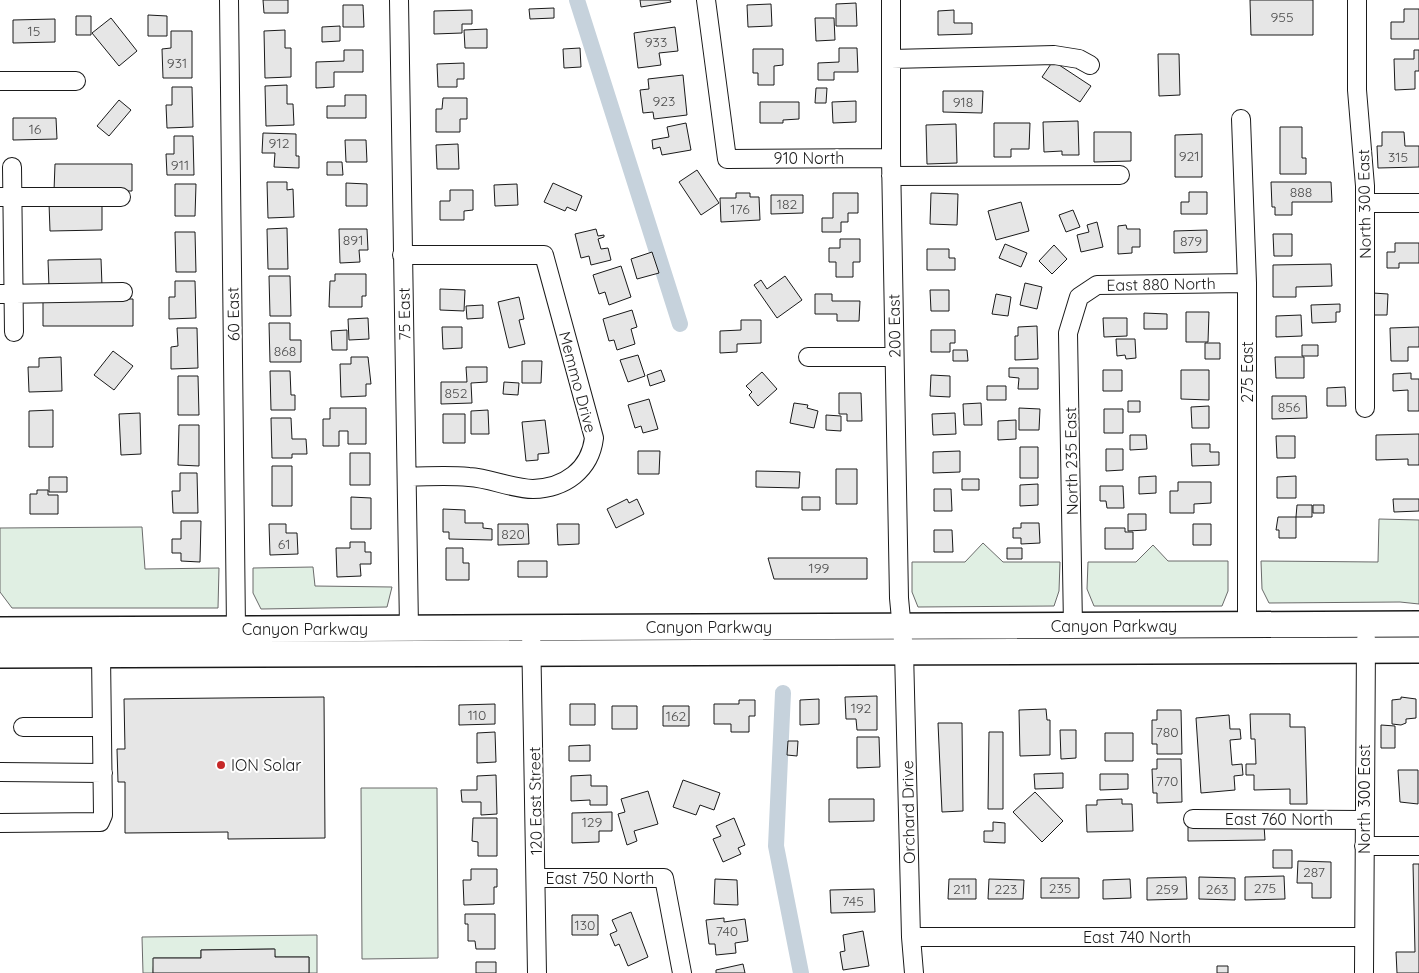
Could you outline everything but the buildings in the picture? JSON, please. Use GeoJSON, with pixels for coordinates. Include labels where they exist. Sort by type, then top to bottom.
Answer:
{"type":"FeatureCollection","features":[{"type":"Feature","properties":{"kind":"highway","name":"Canyon Parkway"},"geometry":{"type":"LineString","coordinates":[[0,655],[532,653],[903,639],[1073,626],[1419,624]]}},
{"type":"Feature","properties":{"kind":"highway","name":"Canyon Parkway"},"geometry":{"type":"LineString","coordinates":[[0,630],[531,628],[903,639],[1419,650]]}},
{"type":"Feature","properties":{"kind":"street","name":"60 East"},"geometry":{"type":"LineString","coordinates":[[229,0],[236,629]]}},
{"type":"Feature","properties":{"kind":"street","name":"75 East"},"geometry":{"type":"LineString","coordinates":[[399,0],[409,628]]}},
{"type":"Feature","properties":{"kind":"street","name":"910 North"},"geometry":{"type":"LineString","coordinates":[[706,0],[727,159],[891,158]]}},
{"type":"Feature","properties":{"kind":"street","name":"200 East"},"geometry":{"type":"LineString","coordinates":[[891,0],[894,357],[899,598],[903,639]]}},
{"type":"Feature","properties":{"kind":"street","name":"North 300 East"},"geometry":{"type":"LineString","coordinates":[[1357,0],[1357,90],[1361,117],[1365,203],[1364,408]]}},
{"type":"Feature","properties":{"kind":"street"},"geometry":{"type":"LineString","coordinates":[[891,59],[1054,55],[1079,59],[1090,65]]}},
{"type":"Feature","properties":{"kind":"street"},"geometry":{"type":"LineString","coordinates":[[0,81],[76,81]]}},
{"type":"Feature","properties":{"kind":"street","name":"275 East"},"geometry":{"type":"LineString","coordinates":[[1241,119],[1248,283],[1248,626]]}},
{"type":"Feature","properties":{"kind":"street"},"geometry":{"type":"LineString","coordinates":[[12,167],[6,197],[7,294],[14,332]]}},
{"type":"Feature","properties":{"kind":"street"},"geometry":{"type":"LineString","coordinates":[[891,176],[1120,175]]}},
{"type":"Feature","properties":{"kind":"street"},"geometry":{"type":"LineString","coordinates":[[6,197],[121,197]]}},
{"type":"Feature","properties":{"kind":"street"},"geometry":{"type":"LineString","coordinates":[[1365,203],[1419,203]]}},
{"type":"Feature","properties":{"kind":"street","name":"Memmo Drive"},"geometry":{"type":"LineString","coordinates":[[402,254],[544,255],[594,438],[592,452],[581,471],[571,479],[555,485],[533,489],[471,477],[408,477]]}},
{"type":"Feature","properties":{"kind":"street","name":"East 880 North"},"geometry":{"type":"LineString","coordinates":[[1079,297],[1097,285],[1248,283]]}},
{"type":"Feature","properties":{"kind":"street"},"geometry":{"type":"LineString","coordinates":[[7,294],[123,292]]}},
{"type":"Feature","properties":{"kind":"street","name":"North 235 East"},"geometry":{"type":"LineString","coordinates":[[1073,626],[1068,333],[1079,297]]}},
{"type":"Feature","properties":{"kind":"street"},"geometry":{"type":"LineString","coordinates":[[808,357],[894,357]]}},
{"type":"Feature","properties":{"kind":"street","name":"North 300 East"},"geometry":{"type":"LineString","coordinates":[[1364,973],[1366,624]]}},
{"type":"Feature","properties":{"kind":"street","name":"120 East Street"},"geometry":{"type":"LineString","coordinates":[[531,628],[537,973]]}},
{"type":"Feature","properties":{"kind":"street","name":"Orchard Drive"},"geometry":{"type":"LineString","coordinates":[[903,639],[911,937],[914,973]]}},
{"type":"Feature","properties":{"kind":"street"},"geometry":{"type":"LineString","coordinates":[[0,823],[100,822],[103,815],[102,654]]}},
{"type":"Feature","properties":{"kind":"street"},"geometry":{"type":"LineString","coordinates":[[23,727],[102,727]]}},
{"type":"Feature","properties":{"kind":"street"},"geometry":{"type":"LineString","coordinates":[[0,772],[103,773]]}},
{"type":"Feature","properties":{"kind":"street","name":"East 760 North"},"geometry":{"type":"LineString","coordinates":[[1193,819],[1364,820]]}},
{"type":"Feature","properties":{"kind":"street"},"geometry":{"type":"LineString","coordinates":[[1364,846],[1419,846]]}},
{"type":"Feature","properties":{"kind":"street","name":"East 750 North"},"geometry":{"type":"LineString","coordinates":[[536,878],[664,878],[682,973]]}},
{"type":"Feature","properties":{"kind":"street","name":"East 740 North"},"geometry":{"type":"LineString","coordinates":[[911,937],[1364,937]]}},
{"type":"Feature","properties":{"kind":"green space"},"geometry":{"type":"Polygon","coordinates":[[[1379,519],[1419,520],[1419,604],[1400,602],[1269,603],[1262,589],[1261,561],[1378,562],[1379,519]]]}},
{"type":"Feature","properties":{"kind":"green space"},"geometry":{"type":"Polygon","coordinates":[[[142,527],[145,569],[219,568],[218,608],[12,608],[0,592],[0,528],[142,527]]]}},
{"type":"Feature","properties":{"kind":"green space"},"geometry":{"type":"Polygon","coordinates":[[[983,543],[1003,562],[1060,562],[1059,591],[1054,606],[918,607],[912,592],[912,562],[965,562],[983,543]]]}},
{"type":"Feature","properties":{"kind":"green space"},"geometry":{"type":"Polygon","coordinates":[[[1153,545],[1168,561],[1228,561],[1228,591],[1222,606],[1094,606],[1087,589],[1088,562],[1136,562],[1153,545]]]}},
{"type":"Feature","properties":{"kind":"green space"},"geometry":{"type":"Polygon","coordinates":[[[313,567],[315,586],[392,587],[387,607],[261,609],[253,593],[253,568],[313,567]]]}},
{"type":"Feature","properties":{"kind":"green space"},"geometry":{"type":"Polygon","coordinates":[[[361,788],[437,788],[438,958],[362,959],[361,788]]]}},
{"type":"Feature","properties":{"kind":"green space"},"geometry":{"type":"Polygon","coordinates":[[[317,935],[317,973],[309,973],[309,957],[275,957],[274,949],[201,950],[201,958],[154,958],[153,973],[143,973],[142,937],[317,935]]]}},
{"type":"Feature","properties":{"kind":"waterway"},"geometry":{"type":"LineString","coordinates":[[577,0],[680,324]]}},
{"type":"Feature","properties":{"kind":"waterway"},"geometry":{"type":"LineString","coordinates":[[783,693],[776,846],[801,973]]}},
{"type":"Feature","properties":{"kind":"place","name":"ION Solar"},"geometry":{"type":"Point","coordinates":[221,765]}}]}
